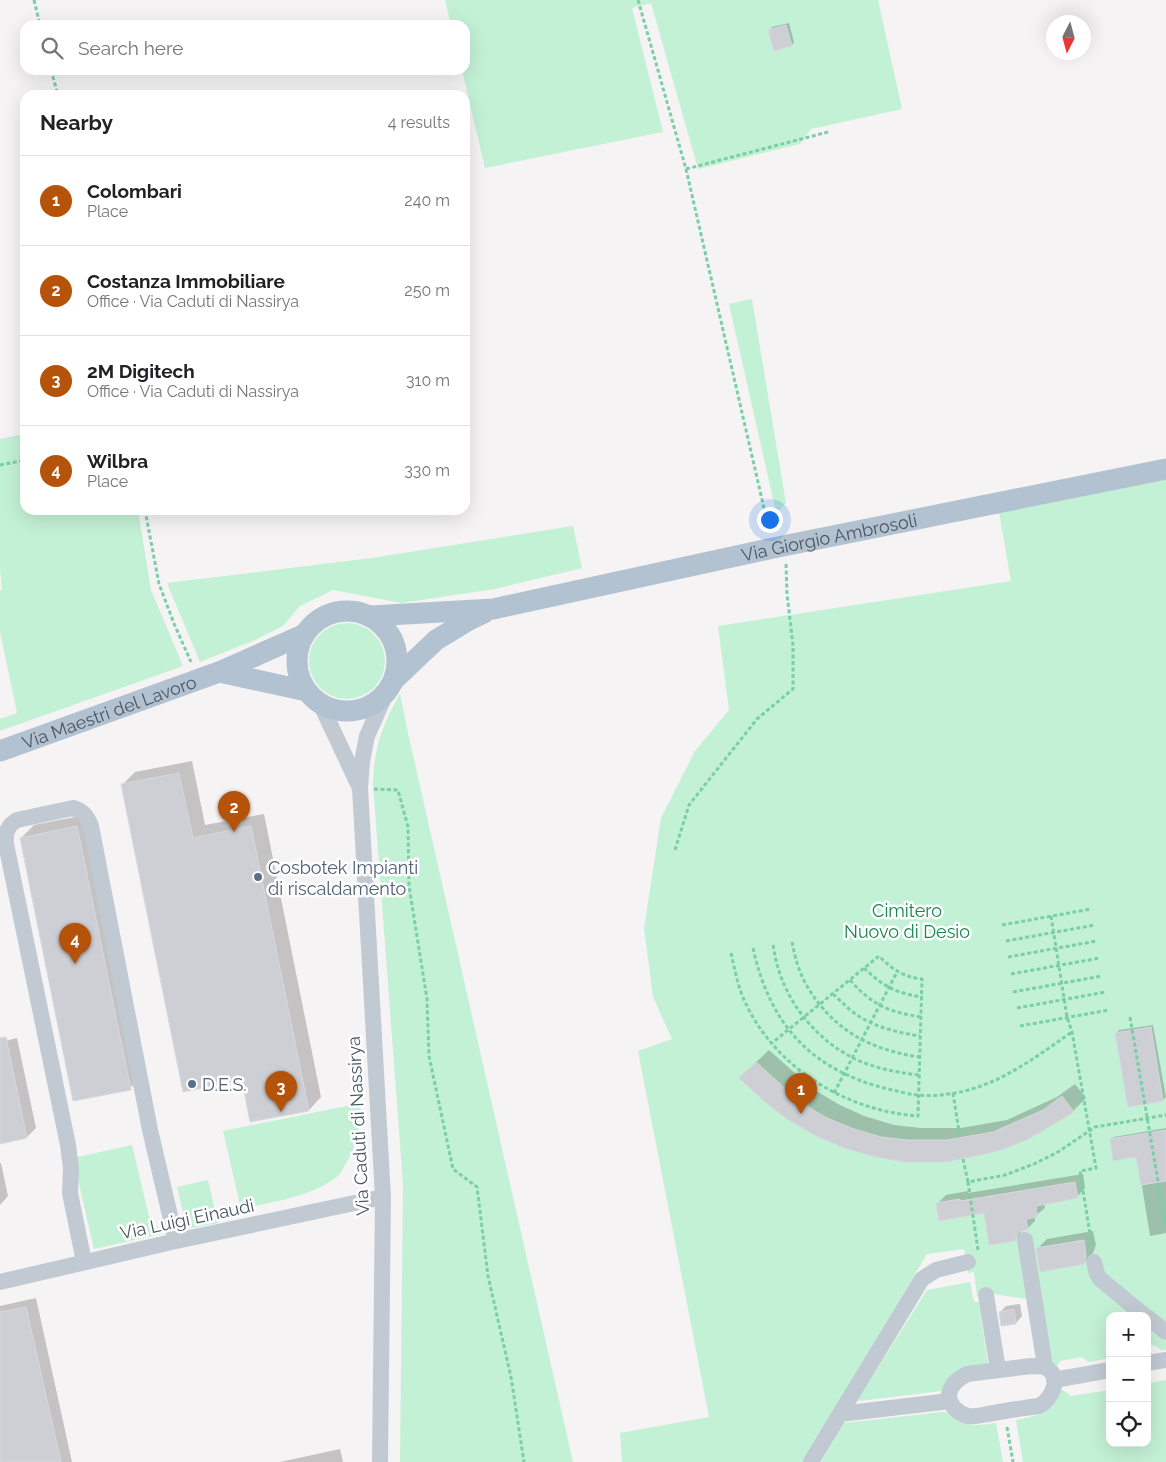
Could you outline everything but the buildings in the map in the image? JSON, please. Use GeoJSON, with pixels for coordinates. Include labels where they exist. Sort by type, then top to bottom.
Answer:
{"type":"FeatureCollection","features":[{"type":"Feature","properties":{"kind":"main road","name":"Via Giorgio Ambrosoli"},"geometry":{"type":"LineString","coordinates":[[371,616],[493,609],[779,547],[1166,469]]}},
{"type":"Feature","properties":{"kind":"main road","name":"Via Giorgio Ambrosoli"},"geometry":{"type":"LineString","coordinates":[[391,685],[436,640],[468,620],[493,609]]}},
{"type":"Feature","properties":{"kind":"main road"},"geometry":{"type":"LineString","coordinates":[[342,611],[357,612],[371,616],[385,628],[395,644],[397,663],[391,685],[378,700],[364,708],[334,709],[314,697],[300,677],[297,662],[299,648],[305,634],[315,622],[328,615],[342,611]]}},
{"type":"Feature","properties":{"kind":"main road","name":"Via Maestri del Lavoro"},"geometry":{"type":"LineString","coordinates":[[0,751],[219,672],[305,634]]}},
{"type":"Feature","properties":{"kind":"main road","name":"Via Maestri del Lavoro"},"geometry":{"type":"LineString","coordinates":[[219,672],[314,697]]}},
{"type":"Feature","properties":{"kind":"street","name":"Via Caduti di Nassirya"},"geometry":{"type":"LineString","coordinates":[[380,1462],[382,1197],[360,788],[362,762],[368,736],[391,685]]}},
{"type":"Feature","properties":{"kind":"street","name":"Via Caduti di Nassirya"},"geometry":{"type":"LineString","coordinates":[[314,697],[360,788]]}},
{"type":"Feature","properties":{"kind":"street"},"geometry":{"type":"LineString","coordinates":[[84,1262],[70,1193],[71,1168],[68,1145],[6,844],[8,828],[10,824],[17,820],[72,808],[81,811],[87,817],[91,826],[150,1130],[176,1241]]}},
{"type":"Feature","properties":{"kind":"street","name":"Via Luigi Einaudi"},"geometry":{"type":"LineString","coordinates":[[0,1282],[176,1241],[382,1197]]}},
{"type":"Feature","properties":{"kind":"street"},"geometry":{"type":"LineString","coordinates":[[1025,1240],[1044,1360],[1049,1373],[1053,1393],[1045,1403],[1039,1406],[966,1416],[955,1409],[950,1401],[949,1394],[954,1384],[960,1377],[967,1374],[1031,1366],[1049,1373],[1106,1370]]}},
{"type":"Feature","properties":{"kind":"street"},"geometry":{"type":"LineString","coordinates":[[812,1462],[922,1279],[936,1270],[973,1256]]}},
{"type":"Feature","properties":{"kind":"street"},"geometry":{"type":"LineString","coordinates":[[1094,1262],[1100,1278],[1140,1312]]}},
{"type":"Feature","properties":{"kind":"street"},"geometry":{"type":"LineString","coordinates":[[986,1295],[998,1370]]}},
{"type":"Feature","properties":{"kind":"street"},"geometry":{"type":"LineString","coordinates":[[1151,1321],[1166,1332]]}},
{"type":"Feature","properties":{"kind":"street"},"geometry":{"type":"LineString","coordinates":[[1151,1362],[1166,1360]]}},
{"type":"Feature","properties":{"kind":"street"},"geometry":{"type":"LineString","coordinates":[[840,1414],[950,1401]]}},
{"type":"Feature","properties":{"kind":"path"},"geometry":{"type":"LineString","coordinates":[[34,0],[39,20]]}},
{"type":"Feature","properties":{"kind":"path"},"geometry":{"type":"LineString","coordinates":[[638,0],[686,169],[779,547],[793,645],[793,689],[757,719],[689,805],[675,850]]}},
{"type":"Feature","properties":{"kind":"path"},"geometry":{"type":"LineString","coordinates":[[52,75],[57,90]]}},
{"type":"Feature","properties":{"kind":"path"},"geometry":{"type":"LineString","coordinates":[[686,169],[828,132]]}},
{"type":"Feature","properties":{"kind":"path"},"geometry":{"type":"LineString","coordinates":[[0,464],[20,461]]}},
{"type":"Feature","properties":{"kind":"path"},"geometry":{"type":"LineString","coordinates":[[146,515],[159,584],[175,626],[199,679]]}},
{"type":"Feature","properties":{"kind":"path"},"geometry":{"type":"LineString","coordinates":[[360,788],[398,790],[408,827],[409,886],[427,998],[430,1056],[452,1169],[477,1187],[488,1276],[511,1377],[524,1462]]}},
{"type":"Feature","properties":{"kind":"path"},"geometry":{"type":"LineString","coordinates":[[1002,925],[1090,909]]}},
{"type":"Feature","properties":{"kind":"path"},"geometry":{"type":"LineString","coordinates":[[1051,916],[1067,1017],[1072,1032],[1096,1168],[1080,1171],[1094,1262]]}},
{"type":"Feature","properties":{"kind":"path"},"geometry":{"type":"LineString","coordinates":[[1006,941],[1095,925]]}},
{"type":"Feature","properties":{"kind":"path"},"geometry":{"type":"LineString","coordinates":[[1008,957],[1097,941]]}},
{"type":"Feature","properties":{"kind":"path"},"geometry":{"type":"LineString","coordinates":[[792,942],[797,964],[806,985],[820,1005],[836,1022],[865,1043],[892,1052],[920,1057]]}},
{"type":"Feature","properties":{"kind":"path"},"geometry":{"type":"LineString","coordinates":[[773,945],[779,972],[794,1003],[804,1018],[835,1046],[865,1063],[884,1069],[919,1075]]}},
{"type":"Feature","properties":{"kind":"path"},"geometry":{"type":"LineString","coordinates":[[753,948],[770,1001],[789,1030],[816,1057],[843,1074],[870,1084],[918,1095],[953,1093],[980,1086],[1012,1073],[1072,1032]]}},
{"type":"Feature","properties":{"kind":"path"},"geometry":{"type":"LineString","coordinates":[[731,952],[737,980],[746,1004],[760,1029],[772,1043],[795,1066],[815,1082],[855,1103],[877,1110],[918,1116],[922,979],[897,972],[879,956],[772,1043]]}},
{"type":"Feature","properties":{"kind":"path"},"geometry":{"type":"LineString","coordinates":[[1012,974],[1100,958]]}},
{"type":"Feature","properties":{"kind":"path"},"geometry":{"type":"LineString","coordinates":[[864,968],[888,989],[906,995],[922,997]]}},
{"type":"Feature","properties":{"kind":"path"},"geometry":{"type":"LineString","coordinates":[[834,1093],[897,972]]}},
{"type":"Feature","properties":{"kind":"path"},"geometry":{"type":"LineString","coordinates":[[1014,992],[1102,976]]}},
{"type":"Feature","properties":{"kind":"path"},"geometry":{"type":"LineString","coordinates":[[850,980],[867,998],[879,1006],[893,1012],[921,1017]]}},
{"type":"Feature","properties":{"kind":"path"},"geometry":{"type":"LineString","coordinates":[[1017,1008],[1106,992]]}},
{"type":"Feature","properties":{"kind":"path"},"geometry":{"type":"LineString","coordinates":[[833,994],[859,1016],[870,1022],[903,1033],[920,1036]]}},
{"type":"Feature","properties":{"kind":"path"},"geometry":{"type":"LineString","coordinates":[[1020,1026],[1109,1010]]}},
{"type":"Feature","properties":{"kind":"path"},"geometry":{"type":"LineString","coordinates":[[1130,1016],[1166,1228]]}},
{"type":"Feature","properties":{"kind":"path"},"geometry":{"type":"LineString","coordinates":[[953,1093],[960,1138]]}},
{"type":"Feature","properties":{"kind":"path"},"geometry":{"type":"LineString","coordinates":[[968,1182],[1005,1174],[1034,1164],[1058,1152],[1095,1127],[1166,1115]]}},
{"type":"Feature","properties":{"kind":"path"},"geometry":{"type":"LineString","coordinates":[[963,1159],[968,1182],[973,1256]]}},
{"type":"Feature","properties":{"kind":"path"},"geometry":{"type":"LineString","coordinates":[[1005,1411],[1013,1462]]}},
{"type":"Feature","properties":{"kind":"green space"},"geometry":{"type":"Polygon","coordinates":[[[445,0],[878,0],[902,109],[811,129],[800,144],[698,169],[651,3],[632,8],[663,132],[485,168],[470,104],[470,90],[467,90],[463,75],[470,75],[470,20],[450,20],[445,0]]]}},
{"type":"Feature","properties":{"kind":"green space"},"geometry":{"type":"Polygon","coordinates":[[[752,299],[786,503],[777,513],[779,525],[729,304],[752,299]]]}},
{"type":"Feature","properties":{"kind":"green space"},"geometry":{"type":"Polygon","coordinates":[[[20,435],[20,515],[139,515],[151,590],[183,666],[0,731],[0,719],[17,713],[0,632],[0,590],[2,590],[0,568],[0,439],[20,435]]]}},
{"type":"Feature","properties":{"kind":"green space","name":"Cimitero Nuovo di Desio"},"geometry":{"type":"Polygon","coordinates":[[[1166,479],[1166,1324],[1103,1274],[1101,1262],[1088,1263],[1091,1279],[1096,1286],[1129,1312],[1106,1312],[1106,1359],[1088,1362],[1082,1357],[1060,1361],[1056,1368],[1049,1367],[1034,1273],[1023,1274],[1026,1299],[994,1294],[977,1296],[974,1272],[968,1273],[964,1249],[927,1254],[803,1462],[622,1462],[620,1433],[709,1417],[638,1051],[672,1039],[653,997],[644,928],[661,818],[695,751],[729,710],[718,626],[1011,581],[999,512],[1166,479]]]}},
{"type":"Feature","properties":{"kind":"green space"},"geometry":{"type":"Polygon","coordinates":[[[573,526],[582,568],[495,589],[401,603],[333,590],[300,606],[283,626],[255,640],[200,662],[167,583],[372,558],[573,526]]]}},
{"type":"Feature","properties":{"kind":"green space"},"geometry":{"type":"Polygon","coordinates":[[[340,623],[354,623],[368,629],[379,640],[385,654],[382,676],[374,688],[354,699],[340,699],[326,693],[315,682],[309,668],[309,654],[315,640],[326,629],[340,623]]]}},
{"type":"Feature","properties":{"kind":"green space"},"geometry":{"type":"Polygon","coordinates":[[[400,694],[573,1462],[400,1462],[403,1184],[373,784],[375,759],[380,737],[388,716],[400,694]]]}},
{"type":"Feature","properties":{"kind":"green space"},"geometry":{"type":"Polygon","coordinates":[[[361,1103],[356,1141],[351,1155],[339,1175],[306,1193],[241,1209],[223,1131],[361,1103]]]}},
{"type":"Feature","properties":{"kind":"green space"},"geometry":{"type":"Polygon","coordinates":[[[132,1145],[152,1229],[164,1226],[166,1233],[94,1249],[73,1158],[132,1145]]]}},
{"type":"Feature","properties":{"kind":"green space"},"geometry":{"type":"Polygon","coordinates":[[[208,1180],[218,1223],[187,1229],[177,1187],[208,1180]]]}},
{"type":"Feature","properties":{"kind":"green space"},"geometry":{"type":"Polygon","coordinates":[[[970,1282],[974,1302],[979,1302],[988,1365],[941,1391],[859,1401],[858,1399],[927,1290],[970,1282]]]}},
{"type":"Feature","properties":{"kind":"green space"},"geometry":{"type":"Polygon","coordinates":[[[1151,1329],[1166,1341],[1166,1350],[1161,1350],[1154,1345],[1151,1345],[1151,1329]]]}},
{"type":"Feature","properties":{"kind":"green space"},"geometry":{"type":"Polygon","coordinates":[[[1166,1380],[1166,1462],[1023,1462],[1016,1420],[1044,1412],[1052,1403],[1059,1387],[1071,1396],[1106,1391],[1106,1447],[1151,1447],[1151,1382],[1166,1380]]]}},
{"type":"Feature","properties":{"kind":"green space"},"geometry":{"type":"Polygon","coordinates":[[[942,1412],[952,1413],[967,1424],[996,1423],[1003,1462],[821,1462],[844,1423],[942,1412]]]}},
{"type":"Feature","properties":{"kind":"place","name":"Costanza Immobiliare"},"geometry":{"type":"Point","coordinates":[234,832]}},
{"type":"Feature","properties":{"kind":"place","name":"Cosbotek Impianti di riscaldamento"},"geometry":{"type":"Point","coordinates":[258,877]}},
{"type":"Feature","properties":{"kind":"place","name":"Wilbra"},"geometry":{"type":"Point","coordinates":[75,964]}},
{"type":"Feature","properties":{"kind":"place","name":"D.E.S."},"geometry":{"type":"Point","coordinates":[192,1084]}},
{"type":"Feature","properties":{"kind":"place","name":"2M Digitech"},"geometry":{"type":"Point","coordinates":[281,1112]}},
{"type":"Feature","properties":{"kind":"place","name":"Colombari"},"geometry":{"type":"Point","coordinates":[801,1114]}}]}
